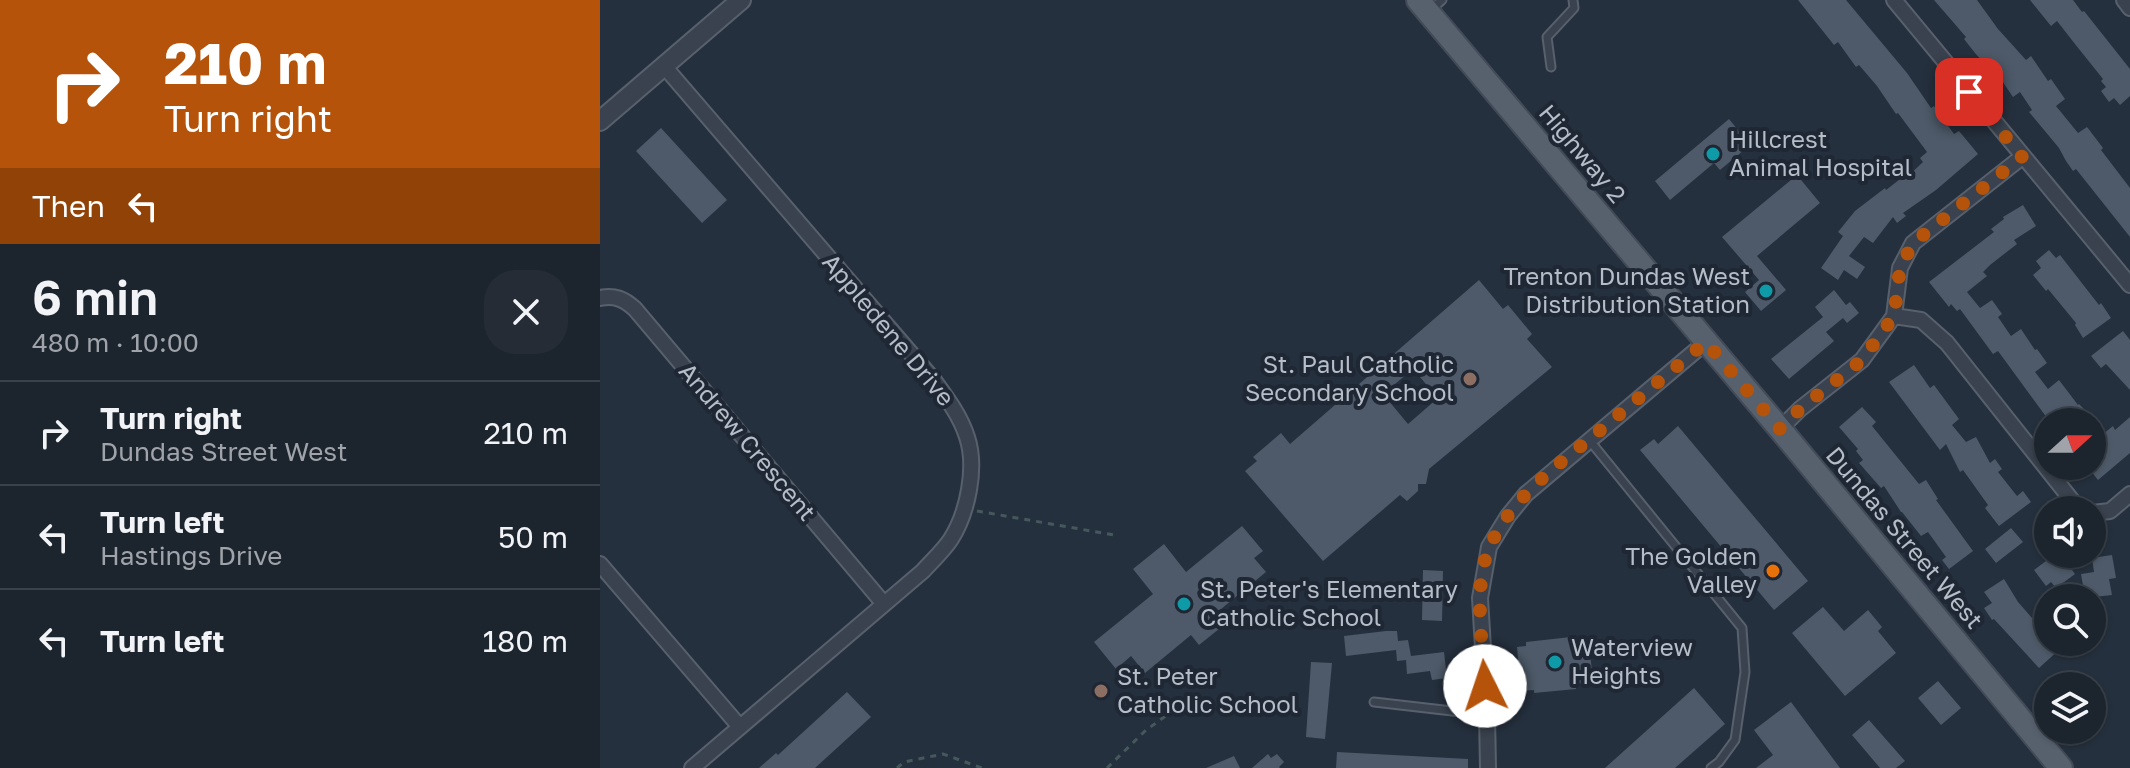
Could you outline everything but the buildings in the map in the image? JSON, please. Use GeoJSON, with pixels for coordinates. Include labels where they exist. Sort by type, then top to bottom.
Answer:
{"type":"FeatureCollection","features":[{"type":"Feature","properties":{"kind":"main road","name":"Highway 2"},"geometry":{"type":"LineString","coordinates":[[1430,4],[1706,342]]}},
{"type":"Feature","properties":{"kind":"main road","name":"Dundas Street West"},"geometry":{"type":"LineString","coordinates":[[1706,342],[2061,768]]}},
{"type":"Feature","properties":{"kind":"street"},"geometry":{"type":"LineString","coordinates":[[600,121],[741,0]]}},
{"type":"Feature","properties":{"kind":"street"},"geometry":{"type":"LineString","coordinates":[[1894,0],[2130,285]]}},
{"type":"Feature","properties":{"kind":"street"},"geometry":{"type":"LineString","coordinates":[[2124,0],[2130,8]]}},
{"type":"Feature","properties":{"kind":"street","name":"Appledene Drive"},"geometry":{"type":"LineString","coordinates":[[664,66],[954,407],[968,439],[971,474],[965,509],[951,539],[923,571],[692,768]]}},
{"type":"Feature","properties":{"kind":"street"},"geometry":{"type":"LineString","coordinates":[[1780,429],[1800,409],[1862,360],[1894,316],[1900,268],[1913,243],[2022,157]]}},
{"type":"Feature","properties":{"kind":"street","name":"Andrew Crescent"},"geometry":{"type":"LineString","coordinates":[[600,298],[618,298],[635,309],[884,604]]}},
{"type":"Feature","properties":{"kind":"street"},"geometry":{"type":"LineString","coordinates":[[1894,316],[1921,320],[1947,343],[2068,496]]}},
{"type":"Feature","properties":{"kind":"street"},"geometry":{"type":"LineString","coordinates":[[1488,768],[1480,598],[1489,547],[1526,494],[1706,342]]}},
{"type":"Feature","properties":{"kind":"street"},"geometry":{"type":"LineString","coordinates":[[2106,511],[2130,494]]}},
{"type":"Feature","properties":{"kind":"street"},"geometry":{"type":"LineString","coordinates":[[600,564],[740,727]]}},
{"type":"Feature","properties":{"kind":"lane"},"geometry":{"type":"LineString","coordinates":[[1551,67],[1547,37],[1574,8],[1573,0]]}},
{"type":"Feature","properties":{"kind":"lane"},"geometry":{"type":"LineString","coordinates":[[1588,440],[1742,628],[1745,672],[1735,740],[1711,768]]}},
{"type":"Feature","properties":{"kind":"lane"},"geometry":{"type":"LineString","coordinates":[[1374,702],[1487,715]]}},
{"type":"Feature","properties":{"kind":"path"},"geometry":{"type":"LineString","coordinates":[[965,509],[1114,535]]}},
{"type":"Feature","properties":{"kind":"path"},"geometry":{"type":"LineString","coordinates":[[1107,768],[1145,731],[1171,712]]}},
{"type":"Feature","properties":{"kind":"path"},"geometry":{"type":"LineString","coordinates":[[897,768],[904,762],[943,754],[982,768]]}},
{"type":"Feature","properties":{"kind":"place","name":"Hillcrest Animal Hospital"},"geometry":{"type":"Point","coordinates":[1713,154]}},
{"type":"Feature","properties":{"kind":"place","name":"Trenton Dundas West Distribution Station"},"geometry":{"type":"Point","coordinates":[1766,291]}},
{"type":"Feature","properties":{"kind":"place","name":"St. Paul Catholic Secondary School"},"geometry":{"type":"Point","coordinates":[1470,379]}},
{"type":"Feature","properties":{"kind":"place","name":"The Golden Valley"},"geometry":{"type":"Point","coordinates":[1773,571]}},
{"type":"Feature","properties":{"kind":"place","name":"St. Peter's Elementary Catholic School"},"geometry":{"type":"Point","coordinates":[1184,604]}},
{"type":"Feature","properties":{"kind":"place","name":"Waterview Heights"},"geometry":{"type":"Point","coordinates":[1555,662]}},
{"type":"Feature","properties":{"kind":"place","name":"St. Peter Catholic School"},"geometry":{"type":"Point","coordinates":[1101,691]}},
{"type":"Feature","properties":{"kind":"route"},"geometry":{"type":"LineString","coordinates":[[1485,686],[1480,598],[1484,566],[1489,547],[1520,500],[1706,342],[1780,429],[1800,409],[1862,360],[1894,316],[1900,268],[1913,243],[2022,157],[1969,92]]}}]}
